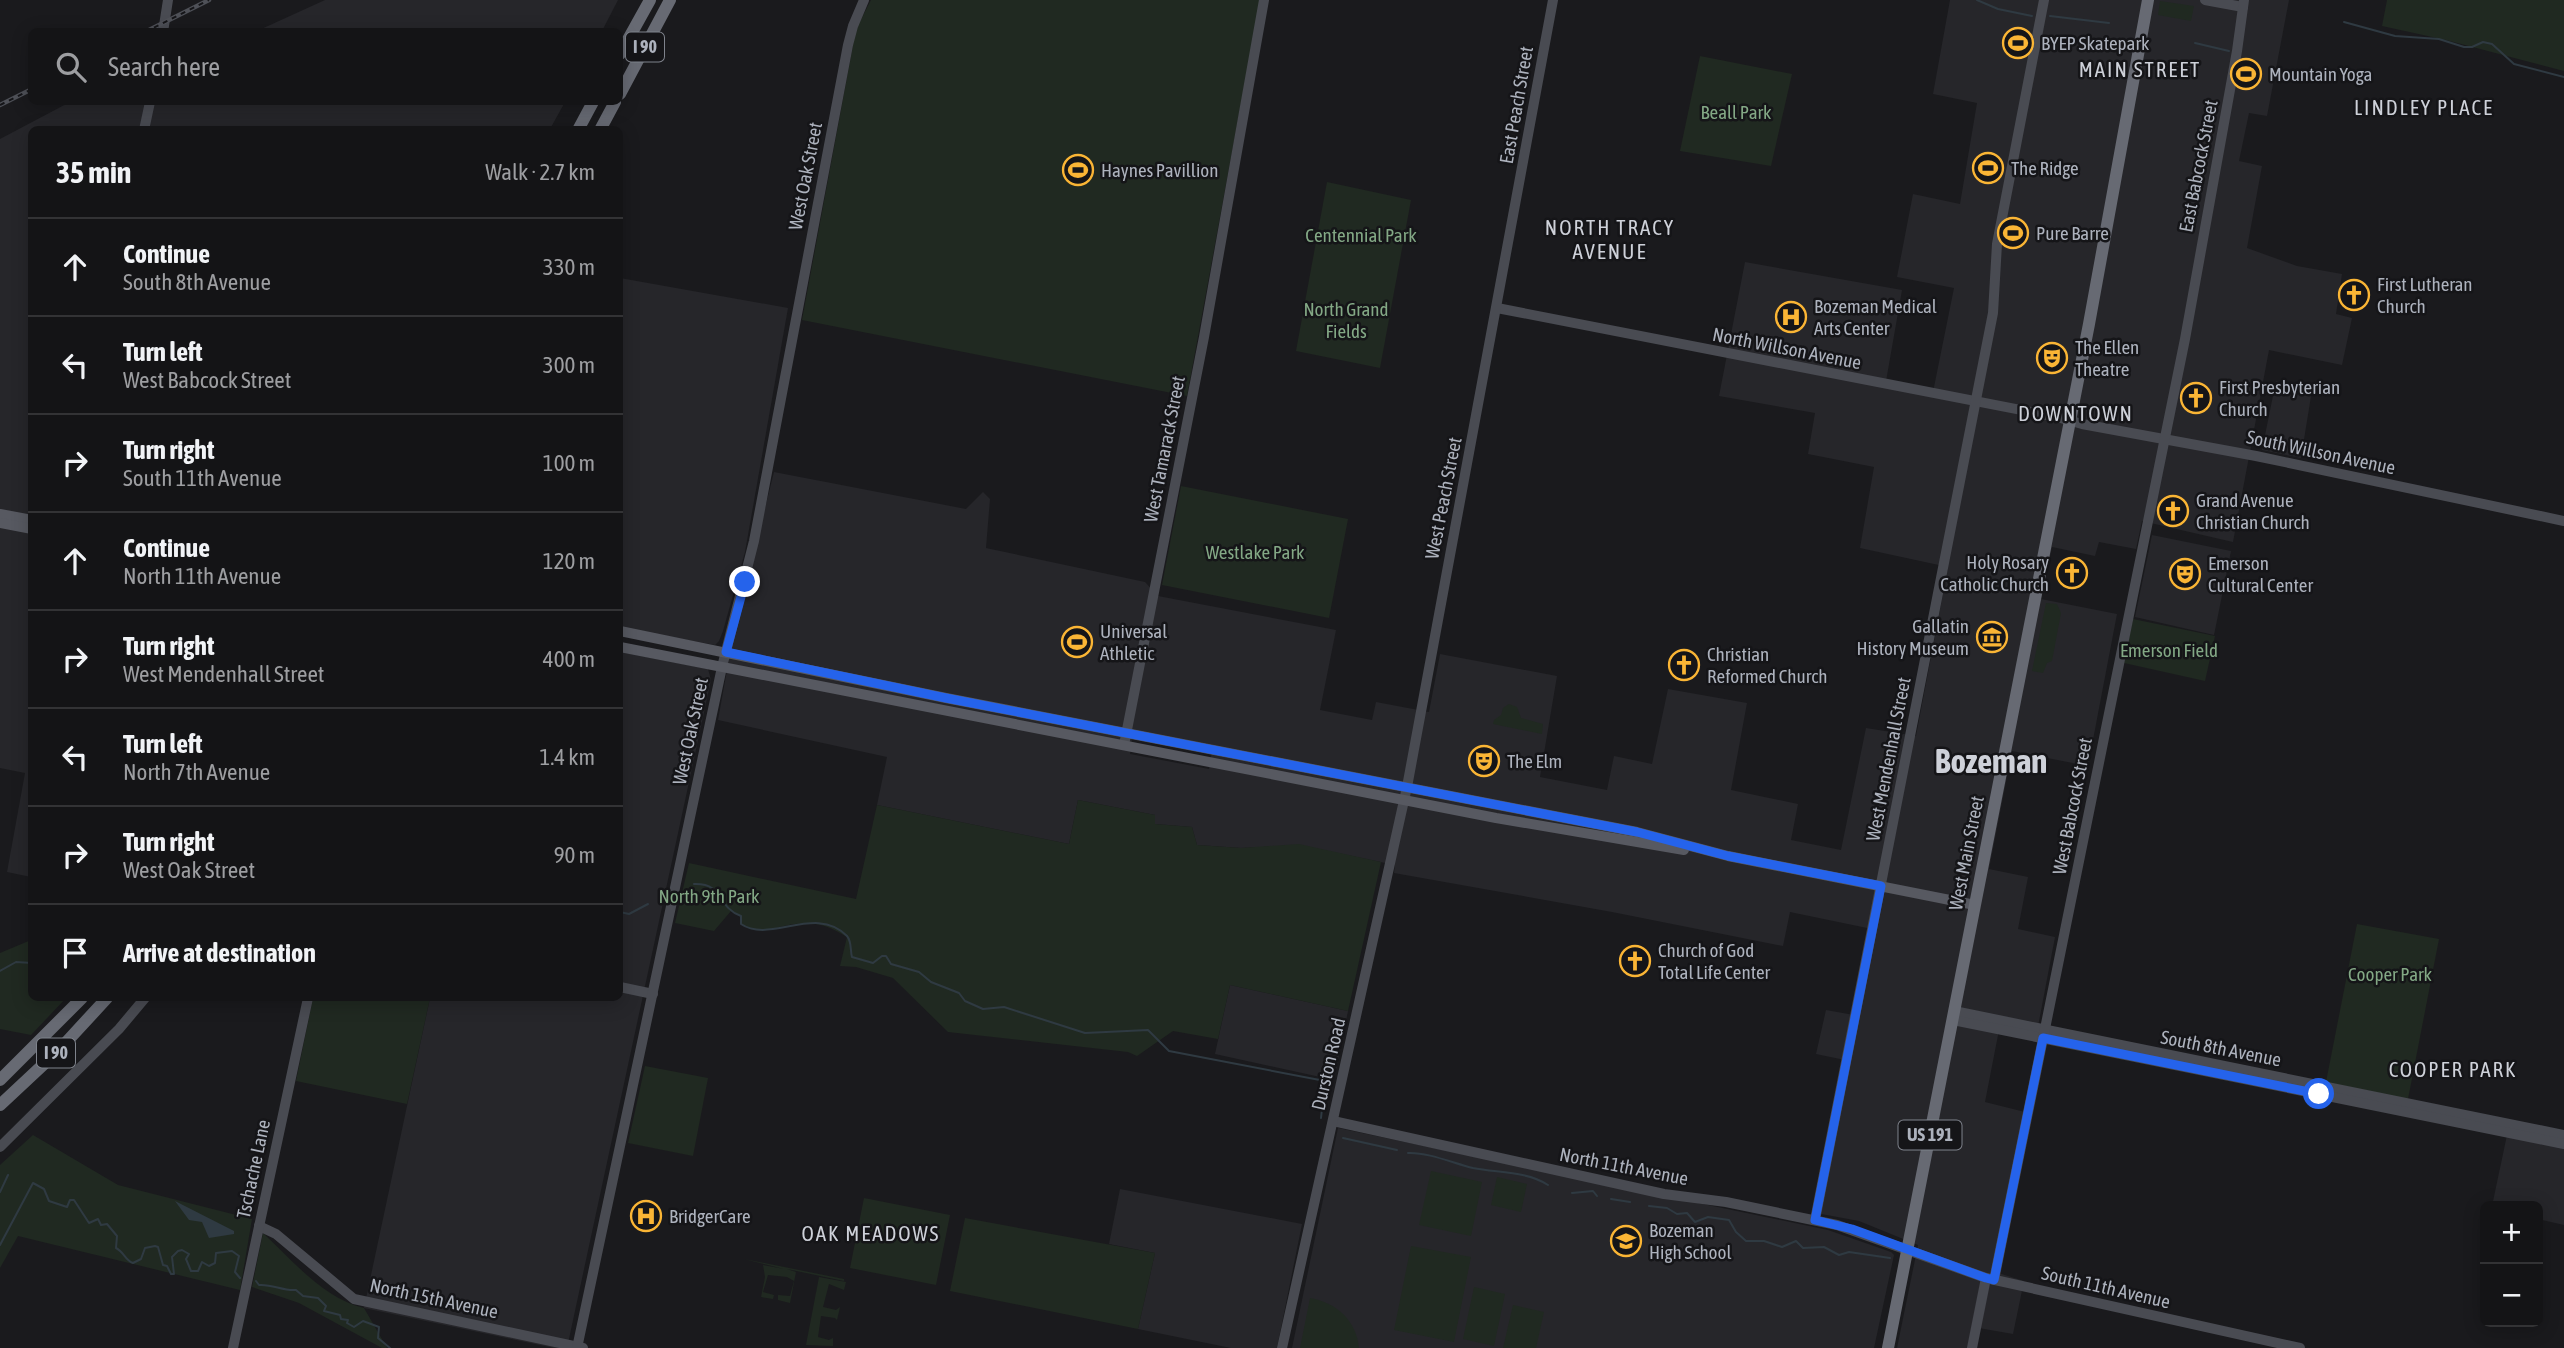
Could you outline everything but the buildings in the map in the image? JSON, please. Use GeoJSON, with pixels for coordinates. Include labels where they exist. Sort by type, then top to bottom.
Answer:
{"type":"FeatureCollection","features":[{"type":"Feature","properties":{"kind":"highway","name":"I 90"},"geometry":{"type":"LineString","coordinates":[[623,49],[650,0]]}},
{"type":"Feature","properties":{"kind":"highway","name":"I 90"},"geometry":{"type":"LineString","coordinates":[[623,88],[670,0]]}},
{"type":"Feature","properties":{"kind":"highway","name":"West Main Street"},"geometry":{"type":"LineString","coordinates":[[1888,1348],[2089,324],[2148,0]]}},
{"type":"Feature","properties":{"kind":"highway"},"geometry":{"type":"LineString","coordinates":[[580,126],[591,105]]}},
{"type":"Feature","properties":{"kind":"highway"},"geometry":{"type":"LineString","coordinates":[[602,126],[613,105]]}},
{"type":"Feature","properties":{"kind":"highway","name":"I 90"},"geometry":{"type":"LineString","coordinates":[[0,1080],[79,1001]]}},
{"type":"Feature","properties":{"kind":"highway","name":"I 90"},"geometry":{"type":"LineString","coordinates":[[0,1105],[60,1049],[104,1001]]}},
{"type":"Feature","properties":{"kind":"main road"},"geometry":{"type":"LineString","coordinates":[[0,514],[28,519]]}},
{"type":"Feature","properties":{"kind":"main road"},"geometry":{"type":"LineString","coordinates":[[0,523],[28,528]]}},
{"type":"Feature","properties":{"kind":"main road"},"geometry":{"type":"LineString","coordinates":[[623,632],[946,698],[1637,832],[1728,856],[1975,905]]}},
{"type":"Feature","properties":{"kind":"main road"},"geometry":{"type":"LineString","coordinates":[[623,640],[662,639]]}},
{"type":"Feature","properties":{"kind":"main road"},"geometry":{"type":"LineString","coordinates":[[623,648],[1404,801],[1635,844],[1728,856]]}},
{"type":"Feature","properties":{"kind":"street"},"geometry":{"type":"LineString","coordinates":[[164,28],[169,0]]}},
{"type":"Feature","properties":{"kind":"street","name":"West Oak Street"},"geometry":{"type":"LineString","coordinates":[[580,1347],[722,667],[754,541],[841,80],[853,26],[864,0]]}},
{"type":"Feature","properties":{"kind":"street","name":"West Tamarack Street"},"geometry":{"type":"LineString","coordinates":[[1124,745],[1237,159],[1264,0]]}},
{"type":"Feature","properties":{"kind":"street","name":"East Peach Street"},"geometry":{"type":"LineString","coordinates":[[1514,216],[1553,0]]}},
{"type":"Feature","properties":{"kind":"street","name":"West Mendenhall Street"},"geometry":{"type":"LineString","coordinates":[[1815,1220],[1976,402],[1993,304],[1997,244],[2044,0]]}},
{"type":"Feature","properties":{"kind":"street"},"geometry":{"type":"LineString","coordinates":[[2205,0],[2243,4]]}},
{"type":"Feature","properties":{"kind":"street","name":"East Babcock Street"},"geometry":{"type":"LineString","coordinates":[[2185,339],[2237,51],[2243,4]]}},
{"type":"Feature","properties":{"kind":"street"},"geometry":{"type":"LineString","coordinates":[[145,126],[149,105]]}},
{"type":"Feature","properties":{"kind":"street","name":"West Peach Street"},"geometry":{"type":"LineString","coordinates":[[1407,787],[1514,216]]}},
{"type":"Feature","properties":{"kind":"street","name":"North Willson Avenue"},"geometry":{"type":"LineString","coordinates":[[1497,308],[2070,421]]}},
{"type":"Feature","properties":{"kind":"street","name":"West Babcock Street"},"geometry":{"type":"LineString","coordinates":[[1972,1348],[1990,1279],[2044,1034],[2185,339]]}},
{"type":"Feature","properties":{"kind":"street","name":"South Willson Avenue"},"geometry":{"type":"LineString","coordinates":[[2070,421],[2256,456],[2564,521]]}},
{"type":"Feature","properties":{"kind":"street","name":"Durston Road"},"geometry":{"type":"LineString","coordinates":[[1282,1348],[1407,787]]}},
{"type":"Feature","properties":{"kind":"street"},"geometry":{"type":"LineString","coordinates":[[623,988],[653,993]]}},
{"type":"Feature","properties":{"kind":"street"},"geometry":{"type":"LineString","coordinates":[[0,1147],[119,1030],[143,1001]]}},
{"type":"Feature","properties":{"kind":"street","name":"Tschache Lane"},"geometry":{"type":"LineString","coordinates":[[233,1348],[307,1001]]}},
{"type":"Feature","properties":{"kind":"street","name":"South 8th Avenue"},"geometry":{"type":"LineString","coordinates":[[1954,1015],[2564,1144]]}},
{"type":"Feature","properties":{"kind":"street","name":"South 8th Avenue"},"geometry":{"type":"LineString","coordinates":[[2044,1034],[2564,1135]]}},
{"type":"Feature","properties":{"kind":"street","name":"North 11th Avenue"},"geometry":{"type":"LineString","coordinates":[[1333,1121],[1664,1194],[1726,1202],[1815,1220],[1852,1229],[1907,1250]]}},
{"type":"Feature","properties":{"kind":"street","name":"North 15th Avenue"},"geometry":{"type":"LineString","coordinates":[[259,1226],[276,1234],[354,1298],[580,1347]]}},
{"type":"Feature","properties":{"kind":"street","name":"South 11th Avenue"},"geometry":{"type":"LineString","coordinates":[[1907,1250],[1990,1279],[2301,1348]]}},
{"type":"Feature","properties":{"kind":"shaded area"},"geometry":{"type":"Polygon","coordinates":[[[325,0],[618,0],[604,28],[264,28],[325,0]]]}},
{"type":"Feature","properties":{"kind":"shaded area"},"geometry":{"type":"Polygon","coordinates":[[[1950,0],[2289,0],[2267,116],[2249,113],[2239,161],[2262,166],[2247,248],[2297,266],[2342,274],[2336,314],[2352,318],[2342,365],[2269,350],[2233,542],[2142,521],[2136,549],[2099,542],[2095,556],[2052,547],[2041,599],[2117,614],[2088,766],[2012,751],[1989,869],[2028,877],[2018,929],[2055,937],[2036,1037],[1999,1030],[1985,1102],[2025,1112],[1992,1271],[2024,1281],[2013,1334],[1973,1327],[1968,1348],[1897,1348],[1918,1245],[1859,1221],[1816,1213],[1845,1060],[1816,1054],[1826,1010],[1854,1015],[1872,929],[1790,912],[1783,946],[1394,873],[1395,865],[1299,845],[1241,848],[1197,845],[1192,827],[1155,824],[1155,815],[1078,800],[1069,844],[877,805],[887,757],[718,720],[733,637],[774,472],[966,509],[983,492],[990,499],[986,548],[1145,582],[1158,596],[1336,630],[1320,710],[1372,720],[1376,702],[1429,712],[1440,654],[1557,676],[1540,777],[1607,790],[1614,756],[1652,764],[1668,689],[1747,703],[1731,790],[1798,804],[1791,840],[1841,850],[1866,728],[1916,736],[1948,567],[1860,548],[1874,467],[1808,454],[1815,413],[1719,396],[1745,262],[1902,290],[1885,387],[1932,397],[1954,288],[1897,277],[1913,194],[1960,204],[1977,103],[1933,94],[1950,0]],[[1133,730],[1130,754],[1209,769],[1213,745],[1133,730]]]}},
{"type":"Feature","properties":{"kind":"shaded area"},"geometry":{"type":"Polygon","coordinates":[[[64,105],[563,105],[552,126],[28,126],[28,519],[0,514],[0,139],[64,105]]]}},
{"type":"Feature","properties":{"kind":"shaded area"},"geometry":{"type":"Polygon","coordinates":[[[623,279],[788,308],[745,552],[723,631],[715,645],[623,629],[623,279]]]}},
{"type":"Feature","properties":{"kind":"shaded area"},"geometry":{"type":"Polygon","coordinates":[[[2276,381],[2312,390],[2301,458],[2262,450],[2276,381]]]}},
{"type":"Feature","properties":{"kind":"shaded area"},"geometry":{"type":"Polygon","coordinates":[[[0,524],[28,529],[28,876],[7,872],[25,773],[0,768],[0,524]]]}},
{"type":"Feature","properties":{"kind":"shaded area"},"geometry":{"type":"Polygon","coordinates":[[[2152,535],[2231,551],[2214,635],[2135,617],[2152,535]]]}},
{"type":"Feature","properties":{"kind":"shaded area"},"geometry":{"type":"Polygon","coordinates":[[[623,653],[708,669],[711,680],[567,1348],[554,1348],[364,1308],[429,1001],[623,1001],[623,653]]]}},
{"type":"Feature","properties":{"kind":"shaded area"},"geometry":{"type":"Polygon","coordinates":[[[1230,985],[1348,1011],[1334,1080],[1215,1054],[1230,985]]]}},
{"type":"Feature","properties":{"kind":"shaded area","name":"Bozeman High School"},"geometry":{"type":"Polygon","coordinates":[[[1338,1128],[1828,1230],[1891,1252],[1894,1255],[1874,1348],[1292,1348],[1338,1128]]]}},
{"type":"Feature","properties":{"kind":"shaded area"},"geometry":{"type":"Polygon","coordinates":[[[2507,1135],[2564,1146],[2564,1225],[2543,1220],[2543,1201],[2493,1201],[2507,1135]]]}},
{"type":"Feature","properties":{"kind":"shaded area"},"geometry":{"type":"Polygon","coordinates":[[[1120,1189],[1302,1224],[1277,1348],[1231,1348],[1138,1329],[1155,1253],[1109,1244],[1120,1189]]]}},
{"type":"Feature","properties":{"kind":"shaded area"},"geometry":{"type":"Polygon","coordinates":[[[175,1201],[234,1231],[234,1234],[209,1238],[202,1222],[189,1220],[175,1201]]]}},
{"type":"Feature","properties":{"kind":"green space"},"geometry":{"type":"Polygon","coordinates":[[[871,0],[1260,0],[1187,396],[802,320],[856,29],[871,0]]]}},
{"type":"Feature","properties":{"kind":"green space"},"geometry":{"type":"Polygon","coordinates":[[[2387,0],[2564,0],[2564,71],[2382,26],[2387,0]]]}},
{"type":"Feature","properties":{"kind":"green space"},"geometry":{"type":"Polygon","coordinates":[[[2160,1],[2194,6],[2191,21],[2158,15],[2160,1]]]}},
{"type":"Feature","properties":{"kind":"green space","name":"Beall Park"},"geometry":{"type":"Polygon","coordinates":[[[1700,56],[1792,74],[1771,166],[1680,151],[1700,56]]]}},
{"type":"Feature","properties":{"kind":"green space"},"geometry":{"type":"Polygon","coordinates":[[[1327,182],[1411,200],[1380,368],[1296,351],[1327,182]]]}},
{"type":"Feature","properties":{"kind":"green space","name":"Westlake Park"},"geometry":{"type":"Polygon","coordinates":[[[1181,486],[1348,519],[1329,618],[1162,585],[1181,486]]]}},
{"type":"Feature","properties":{"kind":"green space"},"geometry":{"type":"Polygon","coordinates":[[[2046,603],[2057,604],[2061,613],[2052,661],[2047,663],[2043,673],[2032,671],[2046,603]]]}},
{"type":"Feature","properties":{"kind":"green space","name":"Emerson Field"},"geometry":{"type":"Polygon","coordinates":[[[2133,619],[2215,636],[2205,681],[2124,663],[2133,619]]]}},
{"type":"Feature","properties":{"kind":"green space"},"geometry":{"type":"Polygon","coordinates":[[[1509,704],[1517,707],[1521,718],[1543,724],[1542,734],[1493,724],[1503,708],[1509,704]]]}},
{"type":"Feature","properties":{"kind":"green space","name":"North 9th Park"},"geometry":{"type":"Polygon","coordinates":[[[1078,800],[1155,815],[1155,824],[1192,827],[1197,845],[1241,848],[1299,844],[1381,862],[1348,1011],[1230,985],[1218,1039],[1173,1031],[1137,1056],[1128,1052],[948,1032],[893,978],[856,967],[840,966],[847,937],[828,927],[802,923],[754,930],[741,924],[740,916],[731,911],[714,931],[675,923],[689,863],[856,899],[877,805],[1069,844],[1078,800]]]}},
{"type":"Feature","properties":{"kind":"green space","name":"Cooper Park"},"geometry":{"type":"Polygon","coordinates":[[[2357,924],[2439,939],[2408,1099],[2326,1082],[2357,924]]]}},
{"type":"Feature","properties":{"kind":"green space"},"geometry":{"type":"Polygon","coordinates":[[[28,941],[28,1001],[63,1001],[31,1035],[0,1029],[0,953],[28,941]]]}},
{"type":"Feature","properties":{"kind":"green space"},"geometry":{"type":"Polygon","coordinates":[[[312,1001],[429,1001],[407,1104],[296,1081],[312,1001]]]}},
{"type":"Feature","properties":{"kind":"green space"},"geometry":{"type":"Polygon","coordinates":[[[645,1066],[708,1078],[693,1156],[628,1143],[645,1066]]]}},
{"type":"Feature","properties":{"kind":"green space"},"geometry":{"type":"Polygon","coordinates":[[[33,1135],[118,1185],[252,1219],[240,1290],[18,1236],[0,1268],[0,1165],[33,1135]]]}},
{"type":"Feature","properties":{"kind":"green space"},"geometry":{"type":"Polygon","coordinates":[[[1431,1171],[1482,1182],[1471,1236],[1419,1225],[1431,1171]]]}},
{"type":"Feature","properties":{"kind":"green space"},"geometry":{"type":"Polygon","coordinates":[[[1497,1177],[1527,1184],[1521,1212],[1491,1205],[1497,1177]]]}},
{"type":"Feature","properties":{"kind":"green space","name":"OAK MEADOWS"},"geometry":{"type":"Polygon","coordinates":[[[864,1198],[950,1215],[936,1285],[850,1268],[864,1198]]]}},
{"type":"Feature","properties":{"kind":"green space"},"geometry":{"type":"Polygon","coordinates":[[[965,1218],[1155,1253],[1138,1329],[950,1291],[965,1218]]]}},
{"type":"Feature","properties":{"kind":"green space"},"geometry":{"type":"Polygon","coordinates":[[[263,1233],[322,1287],[349,1303],[364,1308],[387,1348],[382,1348],[299,1303],[252,1287],[263,1233]]]}},
{"type":"Feature","properties":{"kind":"green space"},"geometry":{"type":"Polygon","coordinates":[[[1411,1246],[1471,1257],[1454,1342],[1394,1330],[1411,1246]]]}},
{"type":"Feature","properties":{"kind":"green space"},"geometry":{"type":"Polygon","coordinates":[[[744,1259],[844,1281],[787,1269],[796,1272],[790,1303],[778,1300],[778,1295],[790,1296],[794,1281],[787,1277],[768,1275],[763,1292],[774,1295],[773,1299],[761,1297],[765,1277],[763,1265],[784,1269],[744,1259]]]}},
{"type":"Feature","properties":{"kind":"green space"},"geometry":{"type":"Polygon","coordinates":[[[819,1277],[846,1282],[844,1290],[829,1284],[823,1307],[836,1310],[840,1307],[837,1320],[821,1316],[818,1337],[829,1340],[833,1338],[833,1346],[806,1345],[819,1277]]]}},
{"type":"Feature","properties":{"kind":"green space"},"geometry":{"type":"Polygon","coordinates":[[[1474,1287],[1505,1294],[1494,1346],[1463,1339],[1474,1287]]]}},
{"type":"Feature","properties":{"kind":"green space"},"geometry":{"type":"Polygon","coordinates":[[[1310,1298],[1329,1304],[1344,1315],[1354,1330],[1359,1348],[1300,1348],[1310,1298]]]}},
{"type":"Feature","properties":{"kind":"green space"},"geometry":{"type":"Polygon","coordinates":[[[1513,1305],[1544,1312],[1536,1348],[1503,1348],[1513,1305]]]}},
{"type":"Feature","properties":{"kind":"waterway"},"geometry":{"type":"LineString","coordinates":[[1977,0],[1998,9],[2032,16]]}},
{"type":"Feature","properties":{"kind":"waterway"},"geometry":{"type":"LineString","coordinates":[[2050,16],[2109,23]]}},
{"type":"Feature","properties":{"kind":"waterway"},"geometry":{"type":"LineString","coordinates":[[2344,22],[2395,36],[2439,39],[2464,47],[2483,42],[2492,44],[2514,64],[2564,77]]}},
{"type":"Feature","properties":{"kind":"waterway"},"geometry":{"type":"LineString","coordinates":[[2195,43],[2229,51]]}},
{"type":"Feature","properties":{"kind":"waterway"},"geometry":{"type":"LineString","coordinates":[[694,884],[711,887],[716,891],[727,907],[741,916],[741,924],[765,930],[807,923],[835,927],[849,938],[852,957],[873,963],[886,956],[891,964],[919,972],[931,982],[959,993],[965,1001],[983,1009],[1004,1007],[1085,1033],[1148,1030],[1169,1051],[1325,1081],[1321,1118]]}},
{"type":"Feature","properties":{"kind":"waterway"},"geometry":{"type":"LineString","coordinates":[[623,913],[629,914],[648,904]]}},
{"type":"Feature","properties":{"kind":"waterway"},"geometry":{"type":"LineString","coordinates":[[0,971],[16,962],[28,963]]}},
{"type":"Feature","properties":{"kind":"waterway"},"geometry":{"type":"LineString","coordinates":[[1343,1138],[1397,1150]]}},
{"type":"Feature","properties":{"kind":"waterway"},"geometry":{"type":"LineString","coordinates":[[1408,1153],[1432,1156],[1473,1168],[1531,1177],[1548,1185]]}},
{"type":"Feature","properties":{"kind":"waterway"},"geometry":{"type":"LineString","coordinates":[[0,1192],[8,1175]]}},
{"type":"Feature","properties":{"kind":"waterway"},"geometry":{"type":"LineString","coordinates":[[0,1245],[33,1183],[44,1189],[49,1201],[67,1207],[70,1200],[74,1200],[89,1223],[98,1219],[101,1225],[107,1224],[117,1236],[116,1248],[133,1263],[141,1259],[145,1248],[155,1246],[158,1247],[163,1265],[174,1274],[172,1257],[178,1251],[189,1254],[186,1259],[191,1271],[198,1271],[202,1262],[209,1266],[215,1263],[216,1253],[232,1251],[239,1256],[235,1272],[240,1278]]}},
{"type":"Feature","properties":{"kind":"waterway"},"geometry":{"type":"LineString","coordinates":[[1572,1193],[1593,1191],[1597,1196]]}},
{"type":"Feature","properties":{"kind":"waterway"},"geometry":{"type":"LineString","coordinates":[[1611,1199],[1630,1202]]}},
{"type":"Feature","properties":{"kind":"waterway"},"geometry":{"type":"LineString","coordinates":[[1649,1206],[1667,1208],[1677,1214],[1687,1213],[1695,1222],[1708,1217],[1729,1220],[1736,1232],[1746,1241],[1764,1241],[1782,1247],[1796,1241],[1803,1248],[1824,1247],[1839,1255],[1849,1252],[1890,1258]]}},
{"type":"Feature","properties":{"kind":"waterway"},"geometry":{"type":"LineString","coordinates":[[256,1281],[259,1285],[296,1290],[303,1296],[318,1298],[326,1306],[324,1311],[340,1315],[341,1319],[348,1320],[347,1323],[354,1327],[363,1321],[379,1327],[378,1338],[390,1348]]}},
{"type":"Feature","properties":{"kind":"railway"},"geometry":{"type":"LineString","coordinates":[[153,28],[209,0]]}},
{"type":"Feature","properties":{"kind":"railway"},"geometry":{"type":"LineString","coordinates":[[0,105],[28,91]]}},
{"type":"Feature","properties":{"kind":"place","name":"BYEP Skatepark"},"geometry":{"type":"Point","coordinates":[2018,43]}},
{"type":"Feature","properties":{"kind":"place","name":"Mountain Yoga"},"geometry":{"type":"Point","coordinates":[2246,74]}},
{"type":"Feature","properties":{"kind":"place","name":"The Ridge"},"geometry":{"type":"Point","coordinates":[1988,168]}},
{"type":"Feature","properties":{"kind":"place","name":"Haynes Pavillion"},"geometry":{"type":"Point","coordinates":[1078,170]}},
{"type":"Feature","properties":{"kind":"place","name":"Pure Barre"},"geometry":{"type":"Point","coordinates":[2013,233]}},
{"type":"Feature","properties":{"kind":"place","name":"First Lutheran Church"},"geometry":{"type":"Point","coordinates":[2354,295]}},
{"type":"Feature","properties":{"kind":"place","name":"Bozeman Medical Arts Center"},"geometry":{"type":"Point","coordinates":[1791,317]}},
{"type":"Feature","properties":{"kind":"place","name":"The Ellen Theatre"},"geometry":{"type":"Point","coordinates":[2052,358]}},
{"type":"Feature","properties":{"kind":"place","name":"First Presbyterian Church"},"geometry":{"type":"Point","coordinates":[2196,398]}},
{"type":"Feature","properties":{"kind":"place","name":"Grand Avenue Christian Church"},"geometry":{"type":"Point","coordinates":[2173,511]}},
{"type":"Feature","properties":{"kind":"place","name":"Holy Rosary Catholic Church"},"geometry":{"type":"Point","coordinates":[2072,573]}},
{"type":"Feature","properties":{"kind":"place","name":"Emerson Cultural Center"},"geometry":{"type":"Point","coordinates":[2185,574]}},
{"type":"Feature","properties":{"kind":"place","name":"Gallatin History Museum"},"geometry":{"type":"Point","coordinates":[1992,637]}},
{"type":"Feature","properties":{"kind":"place","name":"Universal Athletic"},"geometry":{"type":"Point","coordinates":[1077,642]}},
{"type":"Feature","properties":{"kind":"place","name":"Christian Reformed Church"},"geometry":{"type":"Point","coordinates":[1684,665]}},
{"type":"Feature","properties":{"kind":"place","name":"The Elm"},"geometry":{"type":"Point","coordinates":[1484,761]}},
{"type":"Feature","properties":{"kind":"place","name":"Church of God Total Life Center"},"geometry":{"type":"Point","coordinates":[1635,961]}},
{"type":"Feature","properties":{"kind":"place","name":"BridgerCare"},"geometry":{"type":"Point","coordinates":[646,1216]}},
{"type":"Feature","properties":{"kind":"place","name":"Bozeman High School"},"geometry":{"type":"Point","coordinates":[1626,1241]}},
{"type":"Feature","properties":{"kind":"district","name":"MAIN STREET"},"geometry":{"type":"Point","coordinates":[2140,70]}},
{"type":"Feature","properties":{"kind":"district","name":"LINDLEY PLACE"},"geometry":{"type":"Point","coordinates":[2424,108]}},
{"type":"Feature","properties":{"kind":"district","name":"NORTH TRACY AVENUE"},"geometry":{"type":"Point","coordinates":[1610,240]}},
{"type":"Feature","properties":{"kind":"district","name":"DOWNTOWN"},"geometry":{"type":"Point","coordinates":[2076,414]}},
{"type":"Feature","properties":{"kind":"district","name":"Bozeman"},"geometry":{"type":"Point","coordinates":[1991,761]}},
{"type":"Feature","properties":{"kind":"district","name":"COOPER PARK"},"geometry":{"type":"Point","coordinates":[2453,1070]}},
{"type":"Feature","properties":{"kind":"district","name":"OAK MEADOWS"},"geometry":{"type":"Point","coordinates":[871,1234]}},
{"type":"Feature","properties":{"kind":"route"},"geometry":{"type":"LineString","coordinates":[[745,582],[726,652],[946,698],[1637,832],[1728,856],[1881,886],[1815,1220],[1852,1229],[1986,1278],[1994,1280],[2043,1038],[2319,1094]]}},
{"type":"Feature","properties":{"kind":"park label","name":"Centennial Park"},"geometry":{"type":"Point","coordinates":[1361,235]}},
{"type":"Feature","properties":{"kind":"park label","name":"North Grand Fields"},"geometry":{"type":"Point","coordinates":[1346,320]}}]}
